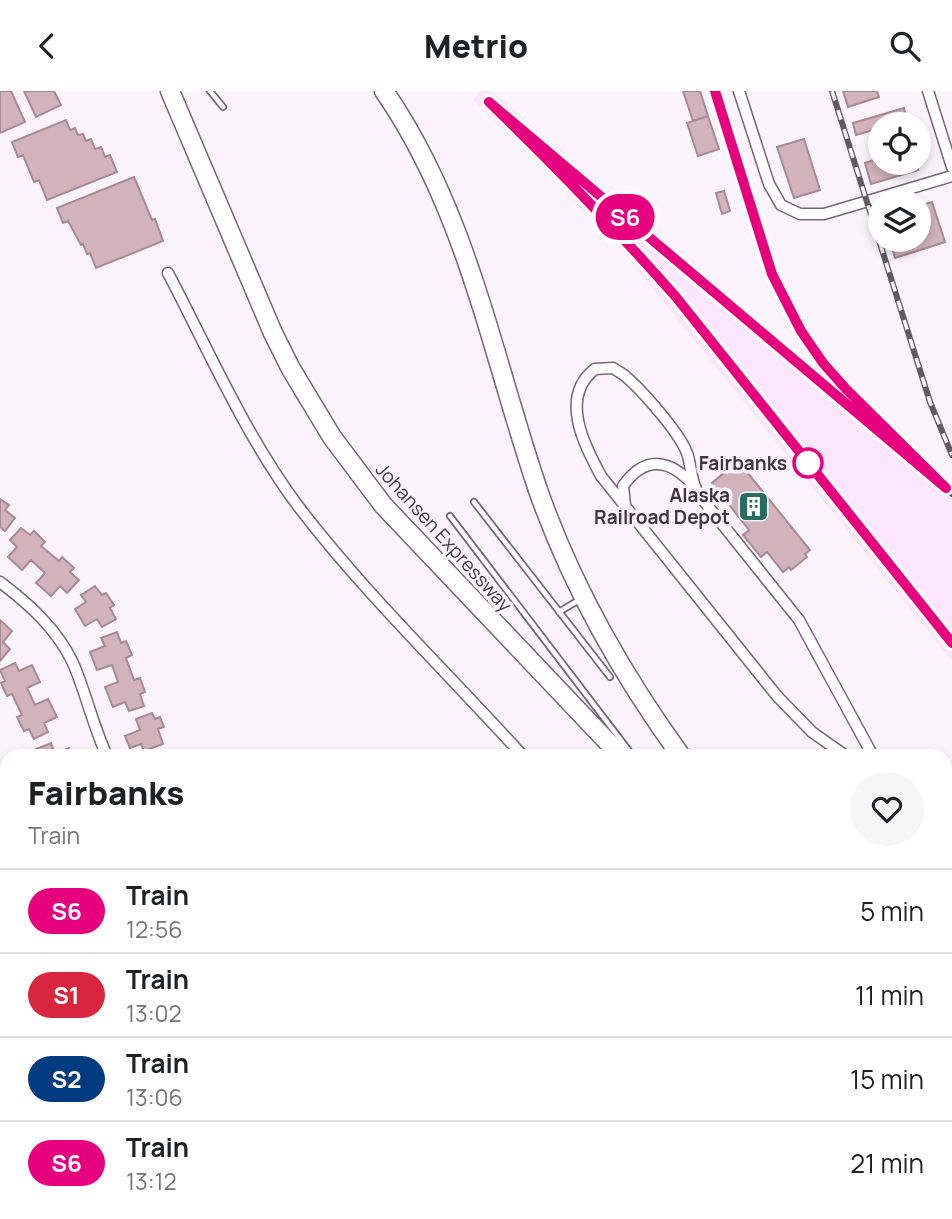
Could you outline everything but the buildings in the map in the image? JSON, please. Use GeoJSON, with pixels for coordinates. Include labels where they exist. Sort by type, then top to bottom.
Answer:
{"type":"FeatureCollection","features":[{"type":"Feature","properties":{"kind":"highway","name":"Johansen Expressway"},"geometry":{"type":"LineString","coordinates":[[170,91],[274,333],[297,379],[332,437],[356,472],[418,544],[614,749]]}},
{"type":"Feature","properties":{"kind":"highway"},"geometry":{"type":"LineString","coordinates":[[384,91],[428,167],[461,243],[555,537],[583,598],[623,672],[676,749]]}},
{"type":"Feature","properties":{"kind":"street"},"geometry":{"type":"LineString","coordinates":[[739,91],[769,184],[781,205],[800,214],[824,214],[952,176]]}},
{"type":"Feature","properties":{"kind":"street"},"geometry":{"type":"LineString","coordinates":[[928,91],[952,167]]}},
{"type":"Feature","properties":{"kind":"street"},"geometry":{"type":"LineString","coordinates":[[168,273],[256,442],[298,505],[368,591],[516,749]]}},
{"type":"Feature","properties":{"kind":"street"},"geometry":{"type":"LineString","coordinates":[[693,485],[690,462],[681,441],[632,382],[613,368],[595,369],[579,386],[576,409],[593,461],[601,476],[776,696],[837,749]]}},
{"type":"Feature","properties":{"kind":"street"},"geometry":{"type":"LineString","coordinates":[[628,512],[623,499],[623,486],[632,476],[649,466],[672,466],[693,485],[799,620],[869,749]]}},
{"type":"Feature","properties":{"kind":"street"},"geometry":{"type":"LineString","coordinates":[[0,582],[39,614],[59,638],[72,662],[104,749]]}},
{"type":"Feature","properties":{"kind":"lane"},"geometry":{"type":"LineString","coordinates":[[210,91],[223,107]]}},
{"type":"Feature","properties":{"kind":"lane"},"geometry":{"type":"LineString","coordinates":[[474,502],[610,677]]}},
{"type":"Feature","properties":{"kind":"lane"},"geometry":{"type":"LineString","coordinates":[[450,516],[628,749]]}},
{"type":"Feature","properties":{"kind":"lane"},"geometry":{"type":"LineString","coordinates":[[559,612],[583,598]]}},
{"type":"Feature","properties":{"kind":"shaded area"},"geometry":{"type":"Polygon","coordinates":[[[480,91],[491,91],[952,483],[952,661],[621,249],[521,145],[473,100],[480,91]]]}},
{"type":"Feature","properties":{"kind":"railway"},"geometry":{"type":"LineString","coordinates":[[715,91],[762,243],[783,300],[814,351],[864,407]]}},
{"type":"Feature","properties":{"kind":"railway"},"geometry":{"type":"LineString","coordinates":[[832,91],[930,402],[952,455]]}},
{"type":"Feature","properties":{"kind":"railway"},"geometry":{"type":"LineString","coordinates":[[489,102],[632,246],[705,331],[952,643]]}},
{"type":"Feature","properties":{"kind":"railway"},"geometry":{"type":"LineString","coordinates":[[575,175],[952,494]]}},
{"type":"Feature","properties":{"kind":"train","name":"S6"},"geometry":{"type":"LineString","coordinates":[[715,91],[772,274],[801,331],[823,363],[846,389],[946,488],[489,102],[632,246],[676,297],[952,643]]}},
{"type":"Feature","properties":{"kind":"place","name":"Fairbanks"},"geometry":{"type":"Point","coordinates":[808,463]}},
{"type":"Feature","properties":{"kind":"place","name":"Alaska Railroad Depot"},"geometry":{"type":"Point","coordinates":[753,506]}}]}
